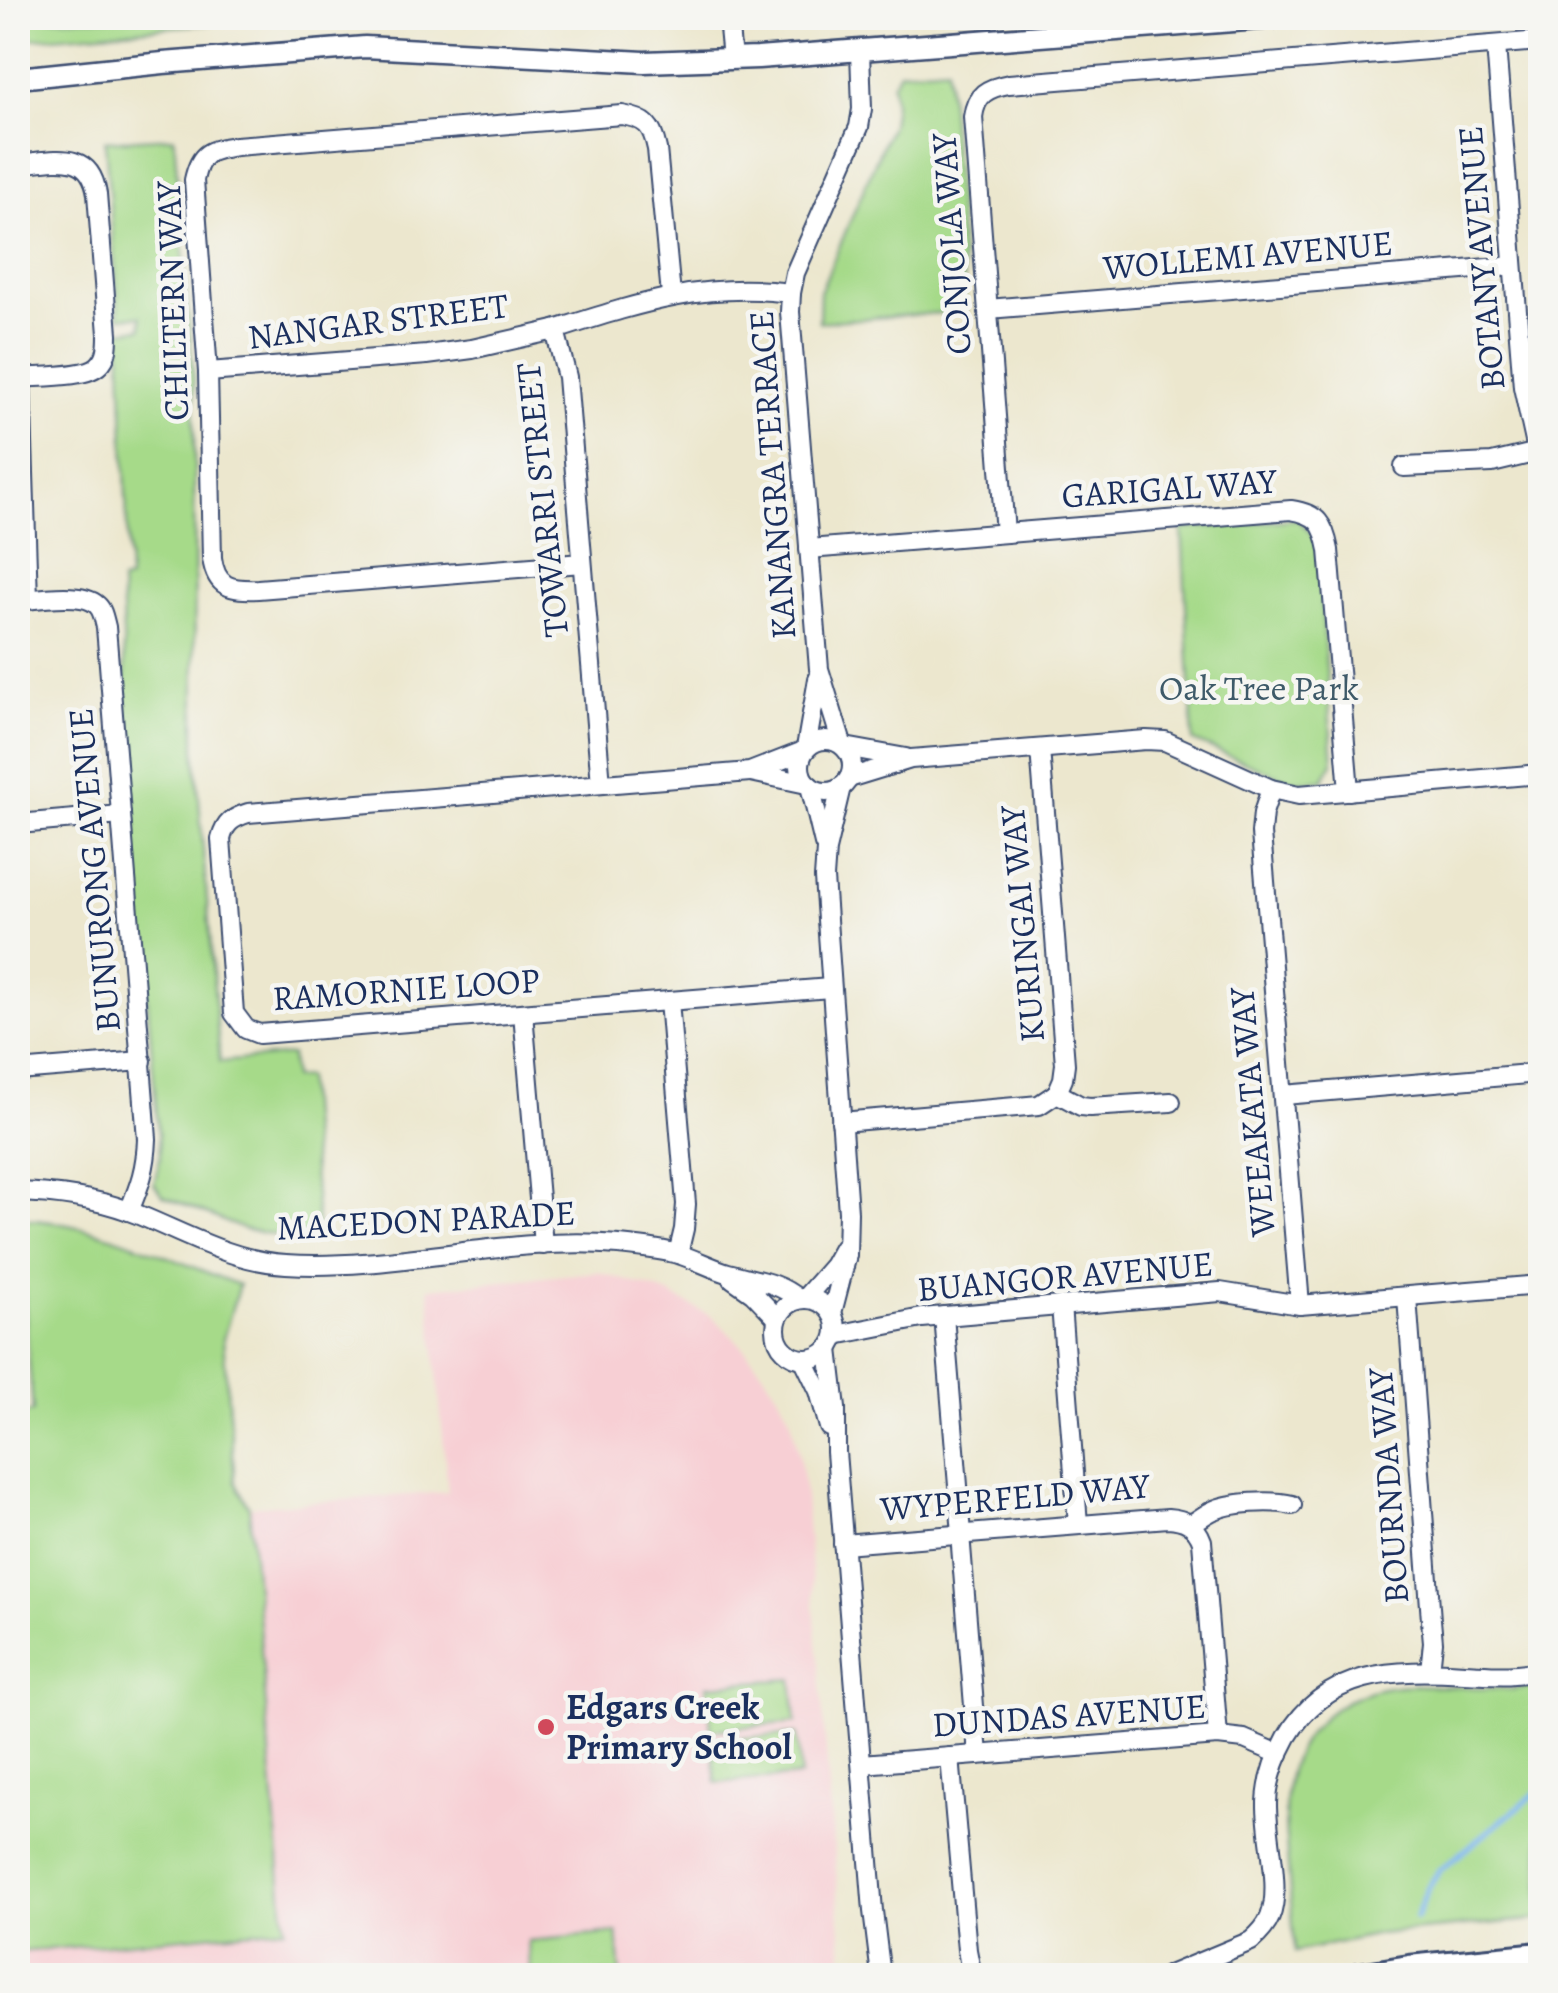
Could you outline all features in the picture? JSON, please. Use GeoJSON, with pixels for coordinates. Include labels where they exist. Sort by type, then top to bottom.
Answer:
{"type":"FeatureCollection","features":[{"type":"Feature","properties":{"kind":"main road"},"geometry":{"type":"LineString","coordinates":[[1461,1972],[1540,1954]]}},
{"type":"Feature","properties":{"kind":"main road"},"geometry":{"type":"LineString","coordinates":[[1354,1976],[1540,1970]]}},
{"type":"Feature","properties":{"kind":"street"},"geometry":{"type":"LineString","coordinates":[[728,18],[732,59]]}},
{"type":"Feature","properties":{"kind":"street"},"geometry":{"type":"LineString","coordinates":[[18,78],[366,48],[644,62],[732,59],[1272,18]]}},
{"type":"Feature","properties":{"kind":"street","name":"CONJOLA WAY"},"geometry":{"type":"LineString","coordinates":[[1006,533],[973,117],[981,94],[1009,84],[1540,41]]}},
{"type":"Feature","properties":{"kind":"street","name":"BOTANY AVENUE"},"geometry":{"type":"LineString","coordinates":[[1496,45],[1523,387],[1537,431],[1539,458]]}},
{"type":"Feature","properties":{"kind":"street","name":"KANANGRA TERRACE"},"geometry":{"type":"LineString","coordinates":[[844,746],[819,669],[791,293],[798,266],[859,127],[860,51]]}},
{"type":"Feature","properties":{"kind":"street","name":"CHILTERN WAY"},"geometry":{"type":"LineString","coordinates":[[582,562],[258,589],[239,590],[220,582],[212,558],[208,372],[194,180],[202,157],[217,149],[622,115],[637,118],[648,124],[657,149],[671,295]]}},
{"type":"Feature","properties":{"kind":"street"},"geometry":{"type":"LineString","coordinates":[[18,164],[72,161],[92,174],[108,334],[103,361],[91,371],[19,378],[23,600]]}},
{"type":"Feature","properties":{"kind":"street","name":"WOLLEMI AVENUE"},"geometry":{"type":"LineString","coordinates":[[988,309],[1512,266]]}},
{"type":"Feature","properties":{"kind":"street"},"geometry":{"type":"LineString","coordinates":[[671,295],[746,289],[791,293]]}},
{"type":"Feature","properties":{"kind":"street","name":"TOWARRI STREET"},"geometry":{"type":"LineString","coordinates":[[601,784],[566,377],[556,330],[671,295]]}},
{"type":"Feature","properties":{"kind":"street","name":"NANGAR STREET"},"geometry":{"type":"LineString","coordinates":[[208,372],[442,353],[556,330]]}},
{"type":"Feature","properties":{"kind":"street"},"geometry":{"type":"LineString","coordinates":[[1404,467],[1539,458]]}},
{"type":"Feature","properties":{"kind":"street","name":"GARIGAL WAY"},"geometry":{"type":"LineString","coordinates":[[810,549],[1291,510],[1313,516],[1323,528],[1329,550],[1349,790]]}},
{"type":"Feature","properties":{"kind":"street","name":"BUNURONG AVENUE"},"geometry":{"type":"LineString","coordinates":[[23,600],[86,598],[97,604],[104,616],[147,1140],[142,1181],[129,1212]]}},
{"type":"Feature","properties":{"kind":"street","name":"KANANGRA TERRACE"},"geometry":{"type":"LineString","coordinates":[[805,750],[819,669]]}},
{"type":"Feature","properties":{"kind":"street"},"geometry":{"type":"LineString","coordinates":[[826,850],[808,785],[800,771],[805,750],[817,740],[830,739],[844,746],[912,759]]}},
{"type":"Feature","properties":{"kind":"street"},"geometry":{"type":"LineString","coordinates":[[808,785],[822,792],[912,759],[1146,740],[1165,741],[1271,789],[1298,795],[1540,774]]}},
{"type":"Feature","properties":{"kind":"street"},"geometry":{"type":"LineString","coordinates":[[832,1313],[847,1255],[848,1234],[825,894],[826,850],[852,762],[844,746]]}},
{"type":"Feature","properties":{"kind":"street","name":"KURINGAI WAY"},"geometry":{"type":"LineString","coordinates":[[1040,749],[1065,1064],[1057,1094]]}},
{"type":"Feature","properties":{"kind":"street","name":"RAMORNIE LOOP"},"geometry":{"type":"LineString","coordinates":[[805,750],[750,772],[248,813],[233,818],[220,839],[231,987],[234,1013],[246,1029],[259,1034],[830,988]]}},
{"type":"Feature","properties":{"kind":"street","name":"RAMORNIE LOOP"},"geometry":{"type":"LineString","coordinates":[[750,772],[808,785]]}},
{"type":"Feature","properties":{"kind":"street","name":"WEEAKATA WAY"},"geometry":{"type":"LineString","coordinates":[[1271,789],[1262,813],[1262,833],[1300,1305]]}},
{"type":"Feature","properties":{"kind":"street"},"geometry":{"type":"LineString","coordinates":[[18,824],[121,815]]}},
{"type":"Feature","properties":{"kind":"street"},"geometry":{"type":"LineString","coordinates":[[669,1001],[686,1204],[678,1254]]}},
{"type":"Feature","properties":{"kind":"street"},"geometry":{"type":"LineString","coordinates":[[523,1013],[543,1245]]}},
{"type":"Feature","properties":{"kind":"street"},"geometry":{"type":"LineString","coordinates":[[18,1071],[142,1061]]}},
{"type":"Feature","properties":{"kind":"street"},"geometry":{"type":"LineString","coordinates":[[1284,1095],[1540,1072]]}},
{"type":"Feature","properties":{"kind":"street"},"geometry":{"type":"LineString","coordinates":[[841,1122],[1040,1106],[1057,1094],[1090,1107],[1171,1102]]}},
{"type":"Feature","properties":{"kind":"street","name":"MACEDON PARADE"},"geometry":{"type":"LineString","coordinates":[[18,1192],[49,1193],[129,1212],[251,1260],[333,1265],[543,1245],[615,1245],[678,1254],[787,1290],[802,1299]]}},
{"type":"Feature","properties":{"kind":"street"},"geometry":{"type":"LineString","coordinates":[[832,1341],[822,1355],[804,1360],[784,1350],[775,1330],[785,1306],[802,1299],[833,1266],[848,1234]]}},
{"type":"Feature","properties":{"kind":"street","name":"MACEDON PARADE"},"geometry":{"type":"LineString","coordinates":[[725,1272],[777,1318]]}},
{"type":"Feature","properties":{"kind":"street","name":"BUANGOR AVENUE"},"geometry":{"type":"LineString","coordinates":[[832,1341],[922,1318],[1220,1292],[1300,1305],[1540,1285]]}},
{"type":"Feature","properties":{"kind":"street","name":"BOURNDA WAY"},"geometry":{"type":"LineString","coordinates":[[1407,1296],[1432,1631],[1430,1671]]}},
{"type":"Feature","properties":{"kind":"street"},"geometry":{"type":"LineString","coordinates":[[802,1299],[820,1302],[832,1313],[836,1324],[832,1341],[836,1452],[881,1976]]}},
{"type":"Feature","properties":{"kind":"street"},"geometry":{"type":"LineString","coordinates":[[1061,1305],[1078,1524]]}},
{"type":"Feature","properties":{"kind":"street"},"geometry":{"type":"LineString","coordinates":[[944,1316],[978,1755]]}},
{"type":"Feature","properties":{"kind":"street"},"geometry":{"type":"LineString","coordinates":[[804,1360],[818,1391],[836,1452]]}},
{"type":"Feature","properties":{"kind":"street","name":"WYPERFELD WAY"},"geometry":{"type":"LineString","coordinates":[[1191,1524],[1224,1507],[1271,1502],[1292,1505]]}},
{"type":"Feature","properties":{"kind":"street","name":"WYPERFELD WAY"},"geometry":{"type":"LineString","coordinates":[[843,1544],[1168,1518],[1191,1524],[1200,1535],[1202,1546],[1218,1736]]}},
{"type":"Feature","properties":{"kind":"street"},"geometry":{"type":"LineString","coordinates":[[1167,1976],[1251,1941],[1270,1920],[1274,1906],[1267,1800],[1271,1776],[1298,1720],[1313,1704],[1348,1683],[1393,1672],[1507,1675],[1540,1670]]}},
{"type":"Feature","properties":{"kind":"street","name":"DUNDAS AVENUE"},"geometry":{"type":"LineString","coordinates":[[862,1764],[1218,1736],[1244,1739],[1279,1754]]}},
{"type":"Feature","properties":{"kind":"street"},"geometry":{"type":"LineString","coordinates":[[950,1757],[972,1976]]}},
{"type":"Feature","properties":{"kind":"shaded area","name":"Edgars Creek Primary School"},"geometry":{"type":"Polygon","coordinates":[[[598,1272],[667,1293],[713,1317],[761,1369],[791,1420],[804,1485],[847,1975],[18,1976],[18,1952],[284,1928],[249,1507],[448,1492],[429,1288],[598,1272]]]}},
{"type":"Feature","properties":{"kind":"green space"},"geometry":{"type":"Polygon","coordinates":[[[18,18],[279,18],[18,40],[18,18]]]}},
{"type":"Feature","properties":{"kind":"green space"},"geometry":{"type":"Polygon","coordinates":[[[947,67],[966,311],[819,322],[820,292],[891,125],[892,84],[900,71],[947,67]]]}},
{"type":"Feature","properties":{"kind":"green space"},"geometry":{"type":"Polygon","coordinates":[[[174,137],[194,384],[195,749],[220,1062],[291,1055],[293,1078],[306,1077],[318,1235],[276,1235],[243,1229],[163,1196],[154,1184],[160,1157],[128,757],[121,582],[129,580],[120,331],[142,328],[141,316],[119,317],[105,141],[174,137]]]}},
{"type":"Feature","properties":{"kind":"green space","name":"Oak Tree Park"},"geometry":{"type":"Polygon","coordinates":[[[1297,519],[1317,539],[1333,763],[1323,780],[1293,782],[1193,741],[1182,529],[1297,519]]]}},
{"type":"Feature","properties":{"kind":"green space"},"geometry":{"type":"Polygon","coordinates":[[[18,1219],[47,1221],[103,1234],[239,1285],[223,1339],[235,1482],[249,1507],[285,1928],[18,1952],[18,1414],[33,1412],[18,1219]]]}},
{"type":"Feature","properties":{"kind":"green space"},"geometry":{"type":"Polygon","coordinates":[[[792,1679],[796,1722],[711,1730],[707,1685],[792,1679]]]}},
{"type":"Feature","properties":{"kind":"green space"},"geometry":{"type":"Polygon","coordinates":[[[1414,1685],[1508,1690],[1540,1686],[1540,1919],[1378,1934],[1295,1952],[1285,1822],[1293,1761],[1315,1726],[1342,1704],[1371,1691],[1414,1685]]]}},
{"type":"Feature","properties":{"kind":"green space"},"geometry":{"type":"Polygon","coordinates":[[[797,1734],[801,1776],[716,1783],[712,1740],[797,1734]]]}},
{"type":"Feature","properties":{"kind":"green space"},"geometry":{"type":"Polygon","coordinates":[[[617,1933],[621,1975],[531,1975],[528,1941],[617,1933]]]}},
{"type":"Feature","properties":{"kind":"waterway"},"geometry":{"type":"LineString","coordinates":[[1416,1918],[1439,1871],[1540,1790]]}},
{"type":"Feature","properties":{"kind":"place","name":"Edgars Creek Primary School"},"geometry":{"type":"Point","coordinates":[546,1727]}}]}
